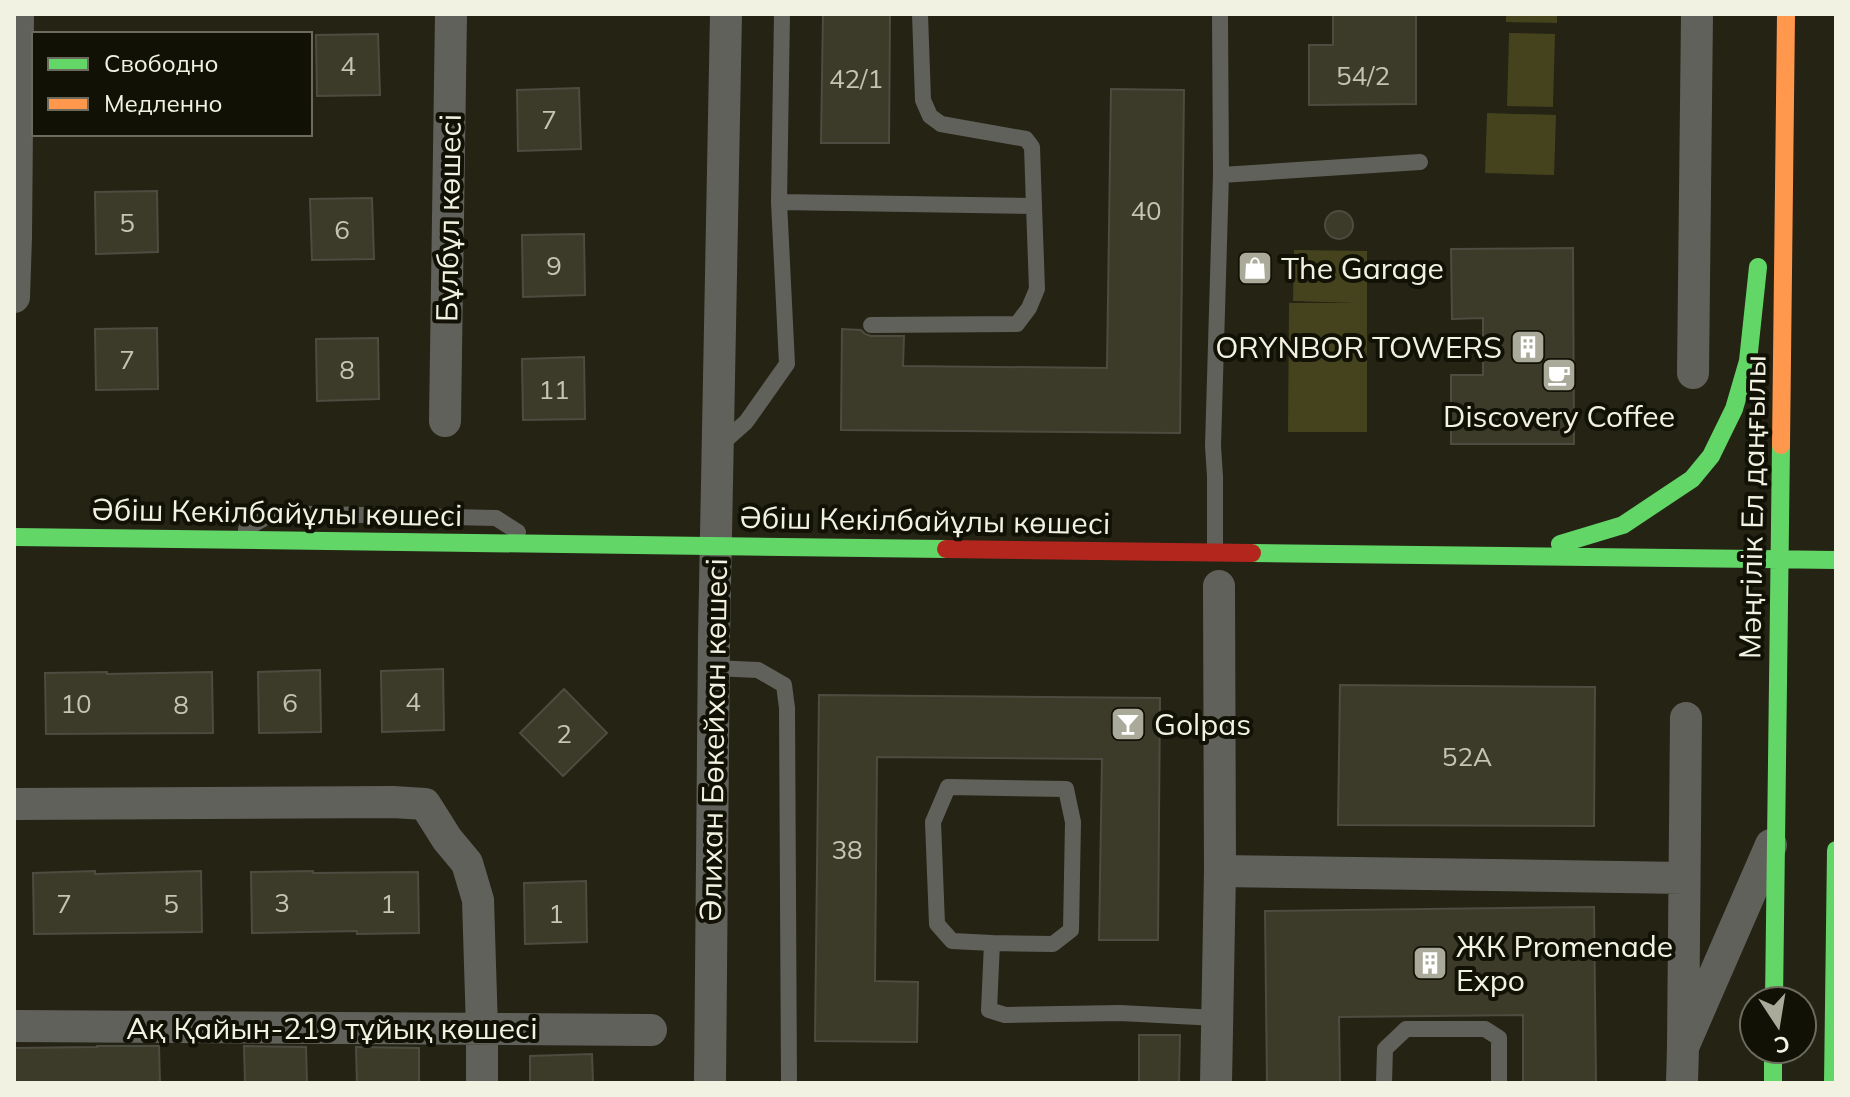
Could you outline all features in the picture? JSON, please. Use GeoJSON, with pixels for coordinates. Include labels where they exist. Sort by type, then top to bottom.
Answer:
{"type":"FeatureCollection","features":[{"type":"Feature","properties":{"kind":"street"},"geometry":{"type":"LineString","coordinates":[[14,297],[18,14]]}},
{"type":"Feature","properties":{"kind":"street","name":"Бұлбұл көшесі"},"geometry":{"type":"LineString","coordinates":[[445,421],[451,14]]}},
{"type":"Feature","properties":{"kind":"street","name":"Әлихан Бөкейхан көшесі"},"geometry":{"type":"LineString","coordinates":[[710,1083],[717,448],[726,14]]}},
{"type":"Feature","properties":{"kind":"street"},"geometry":{"type":"LineString","coordinates":[[1693,373],[1697,14]]}},
{"type":"Feature","properties":{"kind":"street","name":"Мәңгілік Ел даңғылы"},"geometry":{"type":"LineString","coordinates":[[1774,985],[1786,14]]}},
{"type":"Feature","properties":{"kind":"street"},"geometry":{"type":"LineString","coordinates":[[1766,197],[1786,63]]}},
{"type":"Feature","properties":{"kind":"street"},"geometry":{"type":"LineString","coordinates":[[1523,556],[1623,525],[1692,479],[1711,456],[1734,409],[1748,361],[1760,257]]}},
{"type":"Feature","properties":{"kind":"street","name":"Әбіш Кекілбайұлы көшесі"},"geometry":{"type":"LineString","coordinates":[[14,537],[1836,560]]}},
{"type":"Feature","properties":{"kind":"street"},"geometry":{"type":"LineString","coordinates":[[1216,1083],[1220,871],[1219,586]]}},
{"type":"Feature","properties":{"kind":"street"},"geometry":{"type":"LineString","coordinates":[[1682,1083],[1686,718]]}},
{"type":"Feature","properties":{"kind":"street"},"geometry":{"type":"LineString","coordinates":[[14,804],[425,804],[467,863],[478,900],[482,1083]]}},
{"type":"Feature","properties":{"kind":"street"},"geometry":{"type":"LineString","coordinates":[[1683,1047],[1776,834]]}},
{"type":"Feature","properties":{"kind":"street"},"geometry":{"type":"LineString","coordinates":[[1833,1083],[1836,854]]}},
{"type":"Feature","properties":{"kind":"street"},"geometry":{"type":"LineString","coordinates":[[1220,871],[1684,878]]}},
{"type":"Feature","properties":{"kind":"street","name":"Ақ Қайын-219 тұйық көшесі"},"geometry":{"type":"LineString","coordinates":[[14,1026],[651,1030]]}},
{"type":"Feature","properties":{"kind":"lane"},"geometry":{"type":"LineString","coordinates":[[717,448],[746,422],[787,364],[779,202],[782,14]]}},
{"type":"Feature","properties":{"kind":"lane"},"geometry":{"type":"LineString","coordinates":[[871,325],[1017,324],[1029,308],[1037,289],[1032,147],[1026,139],[941,124],[930,116],[923,100],[920,14]]}},
{"type":"Feature","properties":{"kind":"lane"},"geometry":{"type":"LineString","coordinates":[[1215,552],[1213,446],[1221,175],[1220,14]]}},
{"type":"Feature","properties":{"kind":"lane"},"geometry":{"type":"LineString","coordinates":[[1221,175],[1420,162]]}},
{"type":"Feature","properties":{"kind":"lane"},"geometry":{"type":"LineString","coordinates":[[779,202],[1034,206]]}},
{"type":"Feature","properties":{"kind":"lane"},"geometry":{"type":"LineString","coordinates":[[229,539],[273,513],[496,518],[536,543]]}},
{"type":"Feature","properties":{"kind":"lane"},"geometry":{"type":"LineString","coordinates":[[714,668],[758,670],[784,685],[787,708],[789,1083]]}},
{"type":"Feature","properties":{"kind":"lane"},"geometry":{"type":"LineString","coordinates":[[948,787],[1066,789],[1073,822],[1071,930],[1053,944],[992,943],[952,941],[937,924],[933,822],[948,787]]}},
{"type":"Feature","properties":{"kind":"lane"},"geometry":{"type":"LineString","coordinates":[[992,943],[989,1010],[1005,1015],[1120,1013],[1217,1018]]}},
{"type":"Feature","properties":{"kind":"lane"},"geometry":{"type":"LineString","coordinates":[[1384,1083],[1385,1049],[1406,1029],[1485,1029],[1499,1038],[1499,1083]]}},
{"type":"Feature","properties":{"kind":"shaded area"},"geometry":{"type":"Polygon","coordinates":[[[1506,14],[1557,14],[1557,23],[1506,22],[1506,14]]]}},
{"type":"Feature","properties":{"kind":"shaded area"},"geometry":{"type":"Polygon","coordinates":[[[1509,33],[1555,34],[1553,107],[1507,106],[1509,33]]]}},
{"type":"Feature","properties":{"kind":"shaded area"},"geometry":{"type":"Polygon","coordinates":[[[1487,113],[1556,115],[1554,175],[1485,173],[1487,113]]]}},
{"type":"Feature","properties":{"kind":"shaded area"},"geometry":{"type":"Polygon","coordinates":[[[1294,250],[1367,251],[1367,432],[1288,432],[1289,303],[1357,303],[1293,301],[1294,250]]]}},
{"type":"Feature","properties":{"kind":"building"},"geometry":{"type":"Polygon","coordinates":[[[823,14],[890,14],[889,143],[821,143],[823,14]]]}},
{"type":"Feature","properties":{"kind":"building"},"geometry":{"type":"Polygon","coordinates":[[[1333,14],[1416,14],[1416,104],[1309,105],[1309,45],[1333,45],[1333,14]]]}},
{"type":"Feature","properties":{"kind":"building"},"geometry":{"type":"Polygon","coordinates":[[[378,34],[380,95],[317,96],[316,35],[378,34]]]}},
{"type":"Feature","properties":{"kind":"building"},"geometry":{"type":"Polygon","coordinates":[[[579,88],[581,149],[518,151],[517,90],[579,88]]]}},
{"type":"Feature","properties":{"kind":"building"},"geometry":{"type":"Polygon","coordinates":[[[1111,89],[1184,90],[1180,433],[841,430],[842,329],[861,330],[871,336],[904,336],[903,366],[1107,368],[1111,89]]]}},
{"type":"Feature","properties":{"kind":"building"},"geometry":{"type":"Polygon","coordinates":[[[157,191],[158,252],[96,254],[95,192],[157,191]]]}},
{"type":"Feature","properties":{"kind":"building"},"geometry":{"type":"Polygon","coordinates":[[[372,198],[374,259],[312,260],[310,199],[372,198]]]}},
{"type":"Feature","properties":{"kind":"building"},"geometry":{"type":"Polygon","coordinates":[[[1339,211],[1349,215],[1353,225],[1349,235],[1339,239],[1329,235],[1325,225],[1329,215],[1339,211]]]}},
{"type":"Feature","properties":{"kind":"building"},"geometry":{"type":"Polygon","coordinates":[[[584,234],[585,295],[523,297],[522,235],[584,234]]]}},
{"type":"Feature","properties":{"kind":"building","name":"ORYNBOR TOWERS"},"geometry":{"type":"Polygon","coordinates":[[[1573,248],[1574,444],[1451,444],[1451,375],[1483,375],[1483,318],[1452,319],[1451,249],[1573,248]]]}},
{"type":"Feature","properties":{"kind":"building"},"geometry":{"type":"Polygon","coordinates":[[[157,328],[158,389],[96,390],[95,329],[157,328]]]}},
{"type":"Feature","properties":{"kind":"building"},"geometry":{"type":"Polygon","coordinates":[[[378,338],[379,399],[317,401],[316,339],[378,338]]]}},
{"type":"Feature","properties":{"kind":"building"},"geometry":{"type":"Polygon","coordinates":[[[584,357],[585,419],[523,420],[522,359],[584,357]]]}},
{"type":"Feature","properties":{"kind":"building"},"geometry":{"type":"Polygon","coordinates":[[[443,669],[444,730],[382,732],[381,671],[443,669]]]}},
{"type":"Feature","properties":{"kind":"building"},"geometry":{"type":"Polygon","coordinates":[[[320,670],[321,732],[259,733],[258,672],[320,670]]]}},
{"type":"Feature","properties":{"kind":"building"},"geometry":{"type":"Polygon","coordinates":[[[212,672],[213,733],[46,734],[45,673],[212,672]]]}},
{"type":"Feature","properties":{"kind":"building"},"geometry":{"type":"Polygon","coordinates":[[[1340,685],[1595,687],[1594,826],[1338,825],[1340,685]]]}},
{"type":"Feature","properties":{"kind":"building"},"geometry":{"type":"Polygon","coordinates":[[[564,689],[607,733],[563,776],[520,733],[564,689]]]}},
{"type":"Feature","properties":{"kind":"building"},"geometry":{"type":"Polygon","coordinates":[[[819,695],[1160,698],[1158,940],[1099,940],[1102,759],[877,757],[875,981],[918,982],[917,1042],[815,1041],[819,695]]]}},
{"type":"Feature","properties":{"kind":"building"},"geometry":{"type":"Polygon","coordinates":[[[95,871],[95,874],[201,871],[202,932],[34,934],[33,873],[95,871]]]}},
{"type":"Feature","properties":{"kind":"building"},"geometry":{"type":"Polygon","coordinates":[[[251,872],[418,872],[419,933],[252,933],[251,872]]]}},
{"type":"Feature","properties":{"kind":"building"},"geometry":{"type":"Polygon","coordinates":[[[586,881],[587,942],[525,944],[524,883],[586,881]]]}},
{"type":"Feature","properties":{"kind":"building","name":"ЖК Promenade Expo"},"geometry":{"type":"Polygon","coordinates":[[[1594,907],[1596,1083],[1523,1083],[1523,1015],[1339,1017],[1340,1083],[1267,1083],[1265,911],[1594,907]]]}},
{"type":"Feature","properties":{"kind":"building"},"geometry":{"type":"Polygon","coordinates":[[[1139,1035],[1180,1035],[1179,1083],[1139,1083],[1139,1035]]]}},
{"type":"Feature","properties":{"kind":"building"},"geometry":{"type":"Polygon","coordinates":[[[159,1046],[160,1083],[14,1083],[14,1048],[159,1046]]]}},
{"type":"Feature","properties":{"kind":"building"},"geometry":{"type":"Polygon","coordinates":[[[244,1046],[306,1047],[307,1083],[245,1083],[244,1046]]]}},
{"type":"Feature","properties":{"kind":"building"},"geometry":{"type":"Polygon","coordinates":[[[356,1047],[419,1048],[419,1083],[357,1083],[356,1047]]]}},
{"type":"Feature","properties":{"kind":"building"},"geometry":{"type":"Polygon","coordinates":[[[592,1054],[593,1083],[530,1083],[530,1056],[592,1054]]]}},
{"type":"Feature","properties":{"kind":"traffic: fast"},"geometry":{"type":"LineString","coordinates":[[1560,544],[1623,525],[1692,479],[1711,456],[1734,409],[1748,361],[1758,267]]}},
{"type":"Feature","properties":{"kind":"traffic: fast"},"geometry":{"type":"LineString","coordinates":[[1774,985],[1781,445]]}},
{"type":"Feature","properties":{"kind":"traffic: fast"},"geometry":{"type":"LineString","coordinates":[[14,537],[946,549]]}},
{"type":"Feature","properties":{"kind":"traffic: fast"},"geometry":{"type":"LineString","coordinates":[[1252,553],[1836,560]]}},
{"type":"Feature","properties":{"kind":"traffic: fast"},"geometry":{"type":"LineString","coordinates":[[1833,1083],[1836,850]]}},
{"type":"Feature","properties":{"kind":"traffic: fast"},"geometry":{"type":"LineString","coordinates":[[1773,1065],[1773,1083]]}},
{"type":"Feature","properties":{"kind":"traffic: slow"},"geometry":{"type":"LineString","coordinates":[[1781,445],[1786,14]]}},
{"type":"Feature","properties":{"kind":"traffic: jam"},"geometry":{"type":"LineString","coordinates":[[946,549],[1252,553]]}},
{"type":"Feature","properties":{"kind":"place","name":"The Garage"},"geometry":{"type":"Point","coordinates":[1255,268]}},
{"type":"Feature","properties":{"kind":"place","name":"ORYNBOR TOWERS"},"geometry":{"type":"Point","coordinates":[1528,347]}},
{"type":"Feature","properties":{"kind":"place","name":"Discovery Coffee"},"geometry":{"type":"Point","coordinates":[1559,375]}},
{"type":"Feature","properties":{"kind":"place","name":"Golpas"},"geometry":{"type":"Point","coordinates":[1128,724]}},
{"type":"Feature","properties":{"kind":"place","name":"ЖК Promenade Expo"},"geometry":{"type":"Point","coordinates":[1430,963]}}]}
